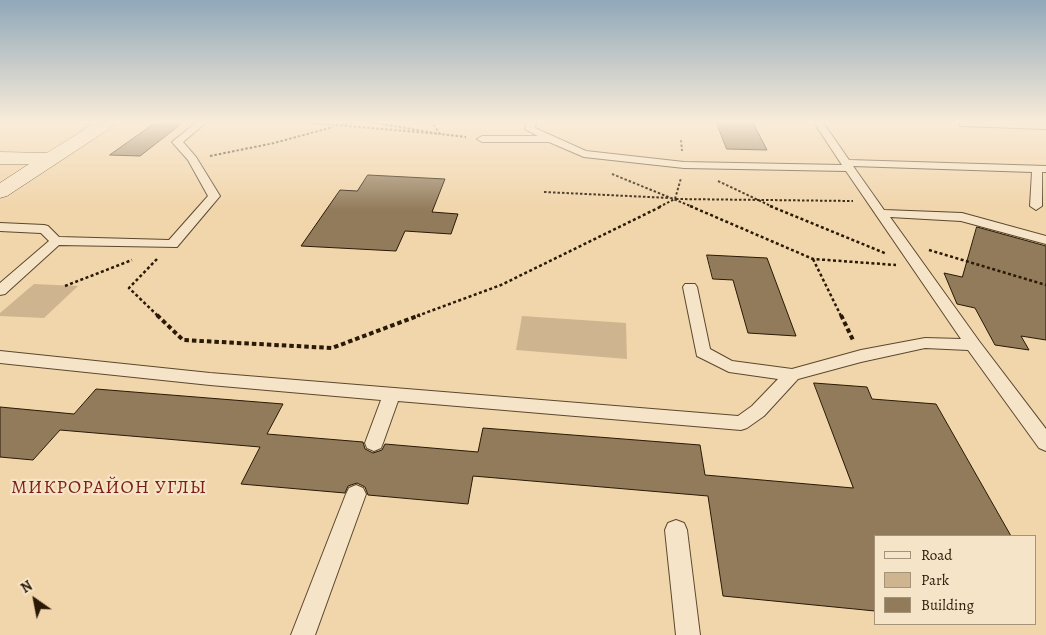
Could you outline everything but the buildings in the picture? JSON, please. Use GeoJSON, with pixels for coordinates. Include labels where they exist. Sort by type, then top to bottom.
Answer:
{"type":"FeatureCollection","features":[{"type":"Feature","properties":{"kind":"street"},"geometry":{"type":"LineString","coordinates":[[0,192],[63,151]]}},
{"type":"Feature","properties":{"kind":"street"},"geometry":{"type":"LineString","coordinates":[[0,158],[50,159]]}},
{"type":"Feature","properties":{"kind":"lane"},"geometry":{"type":"LineString","coordinates":[[0,291],[56,241],[172,244],[206,212],[214,196],[192,159],[185,151]]}},
{"type":"Feature","properties":{"kind":"lane"},"geometry":{"type":"LineString","coordinates":[[577,151],[584,154],[684,165],[1042,169],[1036,206]]}},
{"type":"Feature","properties":{"kind":"lane"},"geometry":{"type":"LineString","coordinates":[[838,151],[973,345],[1046,443]]}},
{"type":"Feature","properties":{"kind":"lane"},"geometry":{"type":"LineString","coordinates":[[876,207],[962,217],[1046,240]]}},
{"type":"Feature","properties":{"kind":"lane"},"geometry":{"type":"LineString","coordinates":[[0,227],[44,229],[56,241]]}},
{"type":"Feature","properties":{"kind":"lane"},"geometry":{"type":"LineString","coordinates":[[690,287],[703,352],[729,366],[792,375],[861,356],[925,343],[973,345]]}},
{"type":"Feature","properties":{"kind":"lane"},"geometry":{"type":"LineString","coordinates":[[0,357],[200,378],[741,423],[758,411],[792,375]]}},
{"type":"Feature","properties":{"kind":"lane"},"geometry":{"type":"LineString","coordinates":[[374,443],[392,394]]}},
{"type":"Feature","properties":{"kind":"lane"},"geometry":{"type":"LineString","coordinates":[[304,635],[356,494]]}},
{"type":"Feature","properties":{"kind":"lane"},"geometry":{"type":"LineString","coordinates":[[676,530],[688,635]]}},
{"type":"Feature","properties":{"kind":"path"},"geometry":{"type":"LineString","coordinates":[[192,159],[235,151]]}},
{"type":"Feature","properties":{"kind":"path"},"geometry":{"type":"LineString","coordinates":[[172,244],[129,288],[183,340],[332,348],[501,285],[675,199],[684,165],[682,151]]}},
{"type":"Feature","properties":{"kind":"path"},"geometry":{"type":"LineString","coordinates":[[684,165],[754,199],[918,267]]}},
{"type":"Feature","properties":{"kind":"path"},"geometry":{"type":"LineString","coordinates":[[607,172],[675,199],[813,259],[918,267]]}},
{"type":"Feature","properties":{"kind":"path"},"geometry":{"type":"LineString","coordinates":[[544,192],[675,199],[754,199],[876,207]]}},
{"type":"Feature","properties":{"kind":"path"},"geometry":{"type":"LineString","coordinates":[[902,242],[1046,285]]}},
{"type":"Feature","properties":{"kind":"path"},"geometry":{"type":"LineString","coordinates":[[65,286],[136,258]]}},
{"type":"Feature","properties":{"kind":"path"},"geometry":{"type":"LineString","coordinates":[[813,259],[861,356]]}},
{"type":"Feature","properties":{"kind":"green space"},"geometry":{"type":"Polygon","coordinates":[[[34,284],[78,286],[44,318],[0,316],[0,313],[34,284]]]}},
{"type":"Feature","properties":{"kind":"green space"},"geometry":{"type":"Polygon","coordinates":[[[522,316],[626,323],[627,359],[516,350],[522,316]]]}},
{"type":"Feature","properties":{"kind":"district","name":"МИКРОРАЙОН УГЛЫ"},"geometry":{"type":"Point","coordinates":[109,488]}}]}
